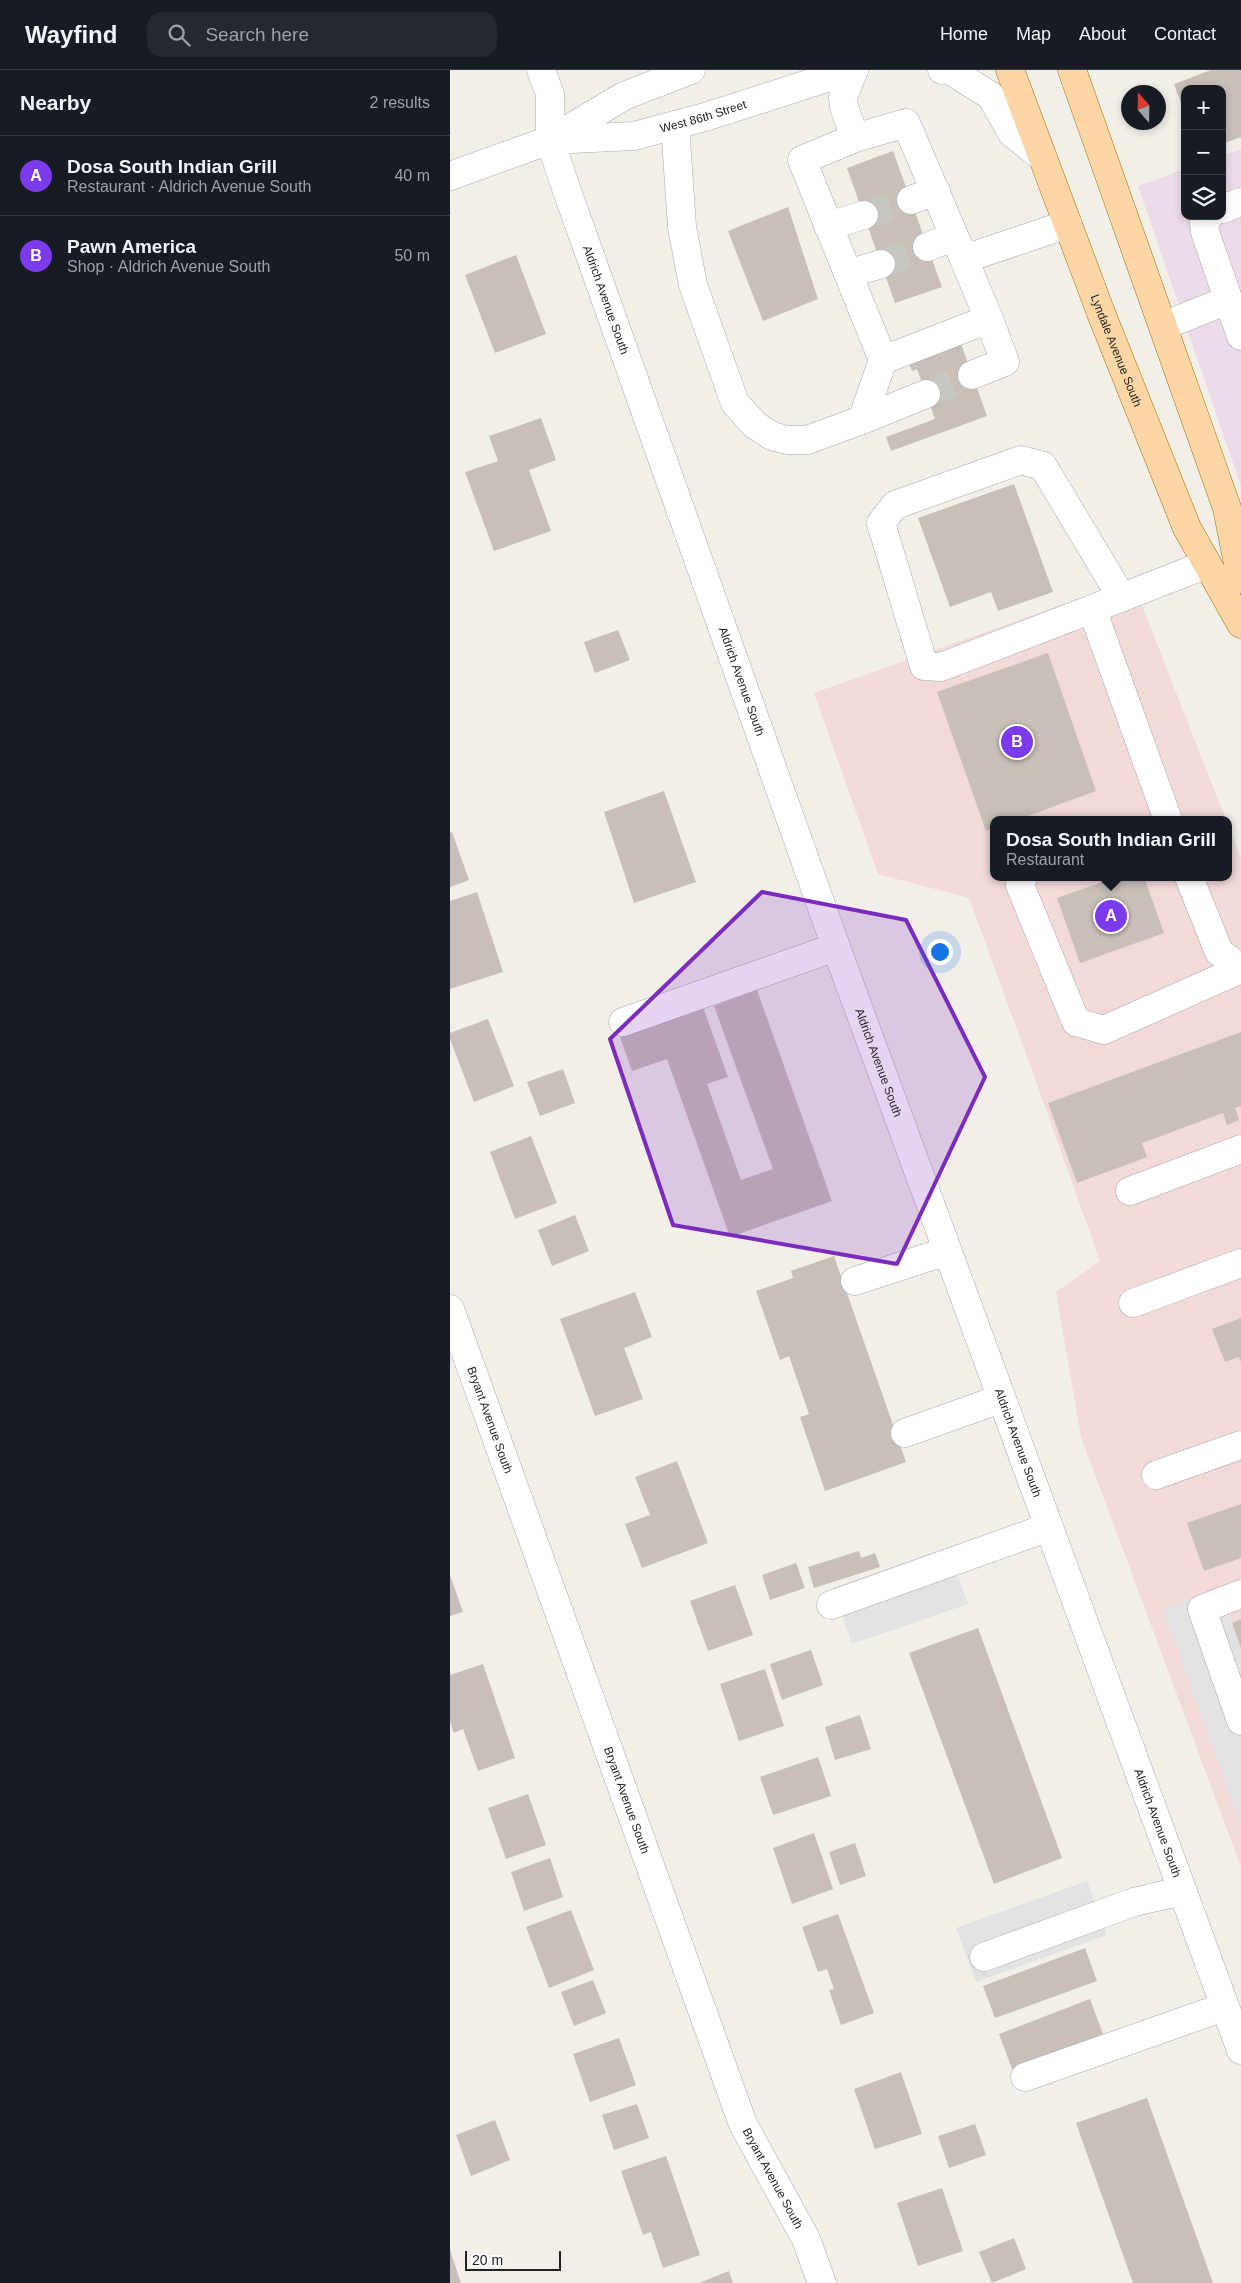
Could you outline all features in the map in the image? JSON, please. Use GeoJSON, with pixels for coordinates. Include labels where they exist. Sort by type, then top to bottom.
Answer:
{"type":"FeatureCollection","features":[{"type":"Feature","properties":{"kind":"main road","name":"Lyndale Avenue South"},"geometry":{"type":"LineString","coordinates":[[1010,70],[1187,528],[1241,624]]}},
{"type":"Feature","properties":{"kind":"main road"},"geometry":{"type":"LineString","coordinates":[[1072,70],[1227,508],[1241,578]]}},
{"type":"Feature","properties":{"kind":"street","name":"Aldrich Avenue South"},"geometry":{"type":"LineString","coordinates":[[541,70],[550,94],[550,140],[836,947],[1000,1399],[1049,1527],[1241,2050]]}},
{"type":"Feature","properties":{"kind":"street","name":"West 86th Street"},"geometry":{"type":"LineString","coordinates":[[450,176],[550,140],[624,96],[691,70]]}},
{"type":"Feature","properties":{"kind":"street","name":"West 86th Street"},"geometry":{"type":"LineString","coordinates":[[550,140],[634,136],[853,70]]}},
{"type":"Feature","properties":{"kind":"street"},"geometry":{"type":"LineString","coordinates":[[853,70],[843,97],[844,107],[855,138]]}},
{"type":"Feature","properties":{"kind":"street"},"geometry":{"type":"LineString","coordinates":[[942,70],[951,71],[991,96],[1012,134],[1043,158]]}},
{"type":"Feature","properties":{"kind":"street"},"geometry":{"type":"LineString","coordinates":[[862,420],[883,360],[802,160],[855,138],[906,123],[923,196],[959,248],[1005,362],[972,375]]}},
{"type":"Feature","properties":{"kind":"street"},"geometry":{"type":"LineString","coordinates":[[675,125],[682,227],[693,285],[735,403],[755,425],[772,436],[788,440],[807,440],[926,394]]}},
{"type":"Feature","properties":{"kind":"street"},"geometry":{"type":"LineString","coordinates":[[1226,208],[1241,202]]}},
{"type":"Feature","properties":{"kind":"street"},"geometry":{"type":"LineString","coordinates":[[828,226],[864,215]]}},
{"type":"Feature","properties":{"kind":"street"},"geometry":{"type":"LineString","coordinates":[[1206,220],[1204,223],[1205,232],[1241,336]]}},
{"type":"Feature","properties":{"kind":"street"},"geometry":{"type":"LineString","coordinates":[[927,247],[959,248],[1068,224]]}},
{"type":"Feature","properties":{"kind":"street"},"geometry":{"type":"LineString","coordinates":[[848,274],[881,264]]}},
{"type":"Feature","properties":{"kind":"street"},"geometry":{"type":"LineString","coordinates":[[1163,326],[1228,300]]}},
{"type":"Feature","properties":{"kind":"street"},"geometry":{"type":"LineString","coordinates":[[883,360],[989,319]]}},
{"type":"Feature","properties":{"kind":"street"},"geometry":{"type":"LineString","coordinates":[[1122,598],[1044,466],[1021,460],[895,505],[881,522],[924,666],[941,667],[1122,598],[1207,564]]}},
{"type":"Feature","properties":{"kind":"street"},"geometry":{"type":"LineString","coordinates":[[1092,609],[1161,816]]}},
{"type":"Feature","properties":{"kind":"street"},"geometry":{"type":"LineString","coordinates":[[1022,881],[1020,885],[1076,1022],[1104,1030],[1241,969],[1219,952],[1191,881]]}},
{"type":"Feature","properties":{"kind":"street"},"geometry":{"type":"LineString","coordinates":[[623,1022],[787,966],[836,947]]}},
{"type":"Feature","properties":{"kind":"street"},"geometry":{"type":"LineString","coordinates":[[1130,1192],[1241,1149]]}},
{"type":"Feature","properties":{"kind":"street"},"geometry":{"type":"LineString","coordinates":[[855,1281],[947,1251]]}},
{"type":"Feature","properties":{"kind":"street"},"geometry":{"type":"LineString","coordinates":[[1133,1303],[1241,1263]]}},
{"type":"Feature","properties":{"kind":"street","name":"Bryant Avenue South"},"geometry":{"type":"LineString","coordinates":[[450,1309],[743,2124],[806,2239],[822,2283]]}},
{"type":"Feature","properties":{"kind":"street"},"geometry":{"type":"LineString","coordinates":[[905,1433],[1000,1399]]}},
{"type":"Feature","properties":{"kind":"street"},"geometry":{"type":"LineString","coordinates":[[1156,1475],[1241,1445]]}},
{"type":"Feature","properties":{"kind":"street"},"geometry":{"type":"LineString","coordinates":[[831,1605],[1049,1527]]}},
{"type":"Feature","properties":{"kind":"street"},"geometry":{"type":"LineString","coordinates":[[1241,1594],[1202,1608],[1241,1721]]}},
{"type":"Feature","properties":{"kind":"street"},"geometry":{"type":"LineString","coordinates":[[984,1957],[1134,1902],[1182,1891]]}},
{"type":"Feature","properties":{"kind":"street"},"geometry":{"type":"LineString","coordinates":[[1024,2077],[1224,2007]]}},
{"type":"Feature","properties":{"kind":"highlighted area"},"geometry":{"type":"Polygon","coordinates":[[[762,892],[906,920],[985,1077],[897,1264],[673,1225],[610,1039],[762,892]]]}},
{"type":"Feature","properties":{"kind":"shaded area"},"geometry":{"type":"Polygon","coordinates":[[[1241,149],[1241,486],[1138,186],[1181,170],[1181,220],[1226,220],[1226,155],[1241,149]]]}},
{"type":"Feature","properties":{"kind":"shaded area"},"geometry":{"type":"Polygon","coordinates":[[[1132,580],[1224,816],[990,816],[990,881],[1232,881],[1232,835],[1241,859],[1241,1867],[1081,1437],[1056,1292],[1100,1261],[1033,1073],[969,898],[878,874],[814,693],[1132,580]]]}},
{"type":"Feature","properties":{"kind":"shaded area"},"geometry":{"type":"Polygon","coordinates":[[[948,1547],[968,1604],[852,1644],[833,1588],[948,1547]]]}},
{"type":"Feature","properties":{"kind":"shaded area"},"geometry":{"type":"Polygon","coordinates":[[[1220,1589],[1241,1649],[1241,1826],[1163,1609],[1220,1589]]]}},
{"type":"Feature","properties":{"kind":"shaded area"},"geometry":{"type":"Polygon","coordinates":[[[1087,1881],[1107,1935],[976,1982],[956,1928],[1087,1881]]]}},
{"type":"Feature","properties":{"kind":"building"},"geometry":{"type":"Polygon","coordinates":[[[1211,70],[1241,70],[1241,137],[1226,143],[1226,85],[1181,85],[1181,103],[1174,84],[1211,70]]]}},
{"type":"Feature","properties":{"kind":"building"},"geometry":{"type":"Polygon","coordinates":[[[893,151],[942,287],[895,303],[847,168],[893,151]]]}},
{"type":"Feature","properties":{"kind":"building"},"geometry":{"type":"Polygon","coordinates":[[[788,207],[818,299],[763,321],[728,231],[788,207]]]}},
{"type":"Feature","properties":{"kind":"building"},"geometry":{"type":"Polygon","coordinates":[[[516,255],[546,334],[495,353],[465,275],[516,255]]]}},
{"type":"Feature","properties":{"kind":"building"},"geometry":{"type":"Polygon","coordinates":[[[961,344],[987,416],[891,451],[886,437],[935,419],[917,369],[912,371],[909,363],[961,344]]]}},
{"type":"Feature","properties":{"kind":"building"},"geometry":{"type":"Polygon","coordinates":[[[541,418],[556,460],[529,470],[551,531],[494,551],[465,472],[498,461],[489,436],[541,418]]]}},
{"type":"Feature","properties":{"kind":"building"},"geometry":{"type":"Polygon","coordinates":[[[1014,484],[1053,592],[998,611],[991,592],[950,607],[918,518],[1014,484]]]}},
{"type":"Feature","properties":{"kind":"building"},"geometry":{"type":"Polygon","coordinates":[[[618,630],[630,660],[595,673],[584,642],[618,630]]]}},
{"type":"Feature","properties":{"kind":"building"},"geometry":{"type":"Polygon","coordinates":[[[1048,653],[1096,791],[1028,816],[990,816],[990,830],[986,831],[937,692],[1048,653]]]}},
{"type":"Feature","properties":{"kind":"building"},"geometry":{"type":"Polygon","coordinates":[[[664,791],[696,882],[634,903],[604,812],[664,791]]]}},
{"type":"Feature","properties":{"kind":"building"},"geometry":{"type":"Polygon","coordinates":[[[452,832],[469,880],[450,887],[450,833],[452,832]]]}},
{"type":"Feature","properties":{"kind":"building"},"geometry":{"type":"Polygon","coordinates":[[[1106,881],[1145,881],[1164,933],[1080,963],[1057,898],[1106,881]]]}},
{"type":"Feature","properties":{"kind":"building"},"geometry":{"type":"Polygon","coordinates":[[[477,892],[503,972],[450,989],[450,901],[477,892]]]}},
{"type":"Feature","properties":{"kind":"building"},"geometry":{"type":"Polygon","coordinates":[[[757,990],[832,1201],[730,1237],[667,1059],[632,1071],[620,1037],[703,1007],[728,1077],[707,1084],[741,1180],[773,1169],[714,1006],[757,990]]]}},
{"type":"Feature","properties":{"kind":"building"},"geometry":{"type":"Polygon","coordinates":[[[488,1019],[514,1086],[474,1102],[450,1039],[450,1033],[488,1019]]]}},
{"type":"Feature","properties":{"kind":"building"},"geometry":{"type":"Polygon","coordinates":[[[1241,1032],[1241,1106],[1235,1108],[1239,1120],[1227,1125],[1223,1113],[1142,1143],[1147,1157],[1077,1183],[1048,1103],[1241,1032]]]}},
{"type":"Feature","properties":{"kind":"building"},"geometry":{"type":"Polygon","coordinates":[[[563,1069],[575,1103],[540,1116],[527,1082],[563,1069]]]}},
{"type":"Feature","properties":{"kind":"building"},"geometry":{"type":"Polygon","coordinates":[[[531,1136],[557,1203],[515,1219],[490,1152],[531,1136]]]}},
{"type":"Feature","properties":{"kind":"building"},"geometry":{"type":"Polygon","coordinates":[[[575,1215],[589,1251],[552,1266],[538,1230],[575,1215]]]}},
{"type":"Feature","properties":{"kind":"building"},"geometry":{"type":"Polygon","coordinates":[[[834,1256],[906,1462],[825,1491],[800,1417],[809,1414],[789,1356],[780,1360],[756,1291],[793,1278],[791,1271],[834,1256]]]}},
{"type":"Feature","properties":{"kind":"building"},"geometry":{"type":"Polygon","coordinates":[[[635,1292],[652,1337],[624,1348],[643,1399],[595,1416],[560,1319],[635,1292]]]}},
{"type":"Feature","properties":{"kind":"building"},"geometry":{"type":"Polygon","coordinates":[[[1241,1318],[1241,1362],[1239,1357],[1225,1362],[1212,1329],[1241,1318]]]}},
{"type":"Feature","properties":{"kind":"building"},"geometry":{"type":"Polygon","coordinates":[[[677,1461],[708,1543],[642,1568],[625,1524],[650,1515],[635,1477],[677,1461]]]}},
{"type":"Feature","properties":{"kind":"building"},"geometry":{"type":"Polygon","coordinates":[[[1241,1504],[1241,1558],[1204,1571],[1187,1523],[1241,1504]]]}},
{"type":"Feature","properties":{"kind":"building"},"geometry":{"type":"Polygon","coordinates":[[[859,1551],[861,1558],[875,1553],[880,1567],[814,1588],[808,1567],[859,1551]]]}},
{"type":"Feature","properties":{"kind":"building"},"geometry":{"type":"Polygon","coordinates":[[[796,1563],[805,1588],[770,1600],[762,1575],[796,1563]]]}},
{"type":"Feature","properties":{"kind":"building"},"geometry":{"type":"Polygon","coordinates":[[[450,1575],[463,1612],[450,1616],[450,1575]]]}},
{"type":"Feature","properties":{"kind":"building"},"geometry":{"type":"Polygon","coordinates":[[[735,1585],[753,1635],[708,1651],[690,1601],[735,1585]]]}},
{"type":"Feature","properties":{"kind":"building"},"geometry":{"type":"Polygon","coordinates":[[[1241,1619],[1241,1648],[1232,1623],[1241,1619]]]}},
{"type":"Feature","properties":{"kind":"building"},"geometry":{"type":"Polygon","coordinates":[[[978,1628],[1062,1858],[994,1884],[909,1653],[978,1628]]]}},
{"type":"Feature","properties":{"kind":"building"},"geometry":{"type":"Polygon","coordinates":[[[811,1650],[823,1685],[782,1700],[770,1664],[811,1650]]]}},
{"type":"Feature","properties":{"kind":"building"},"geometry":{"type":"Polygon","coordinates":[[[483,1664],[515,1758],[478,1771],[463,1729],[454,1733],[450,1721],[450,1675],[483,1664]]]}},
{"type":"Feature","properties":{"kind":"building"},"geometry":{"type":"Polygon","coordinates":[[[765,1669],[784,1726],[739,1741],[720,1684],[765,1669]]]}},
{"type":"Feature","properties":{"kind":"building"},"geometry":{"type":"Polygon","coordinates":[[[860,1715],[871,1749],[835,1760],[825,1727],[860,1715]]]}},
{"type":"Feature","properties":{"kind":"building"},"geometry":{"type":"Polygon","coordinates":[[[818,1757],[831,1796],[773,1815],[760,1777],[818,1757]]]}},
{"type":"Feature","properties":{"kind":"building"},"geometry":{"type":"Polygon","coordinates":[[[528,1794],[546,1845],[506,1859],[488,1808],[528,1794]]]}},
{"type":"Feature","properties":{"kind":"building"},"geometry":{"type":"Polygon","coordinates":[[[814,1833],[833,1889],[792,1904],[773,1848],[814,1833]]]}},
{"type":"Feature","properties":{"kind":"building"},"geometry":{"type":"Polygon","coordinates":[[[855,1843],[866,1876],[840,1885],[829,1852],[855,1843]]]}},
{"type":"Feature","properties":{"kind":"building"},"geometry":{"type":"Polygon","coordinates":[[[550,1858],[563,1897],[524,1911],[511,1872],[550,1858]]]}},
{"type":"Feature","properties":{"kind":"building"},"geometry":{"type":"Polygon","coordinates":[[[571,1910],[594,1970],[549,1988],[526,1927],[571,1910]]]}},
{"type":"Feature","properties":{"kind":"building"},"geometry":{"type":"Polygon","coordinates":[[[838,1914],[874,2013],[841,2025],[829,1990],[834,1989],[827,1969],[818,1972],[802,1927],[838,1914]]]}},
{"type":"Feature","properties":{"kind":"building"},"geometry":{"type":"Polygon","coordinates":[[[1085,1948],[1097,1981],[995,2018],[983,1986],[1085,1948]]]}},
{"type":"Feature","properties":{"kind":"building"},"geometry":{"type":"Polygon","coordinates":[[[593,1980],[606,2013],[574,2026],[561,1992],[593,1980]]]}},
{"type":"Feature","properties":{"kind":"building"},"geometry":{"type":"Polygon","coordinates":[[[1090,1999],[1103,2034],[1012,2069],[999,2034],[1090,1999]]]}},
{"type":"Feature","properties":{"kind":"building"},"geometry":{"type":"Polygon","coordinates":[[[619,2038],[636,2085],[590,2102],[573,2054],[619,2038]]]}},
{"type":"Feature","properties":{"kind":"building"},"geometry":{"type":"Polygon","coordinates":[[[901,2072],[922,2134],[875,2149],[854,2089],[901,2072]]]}},
{"type":"Feature","properties":{"kind":"building"},"geometry":{"type":"Polygon","coordinates":[[[1147,2098],[1213,2283],[1133,2283],[1076,2123],[1147,2098]]]}},
{"type":"Feature","properties":{"kind":"building"},"geometry":{"type":"Polygon","coordinates":[[[637,2104],[649,2138],[614,2150],[602,2115],[637,2104]]]}},
{"type":"Feature","properties":{"kind":"building"},"geometry":{"type":"Polygon","coordinates":[[[495,2120],[510,2160],[471,2176],[456,2135],[495,2120]]]}},
{"type":"Feature","properties":{"kind":"building"},"geometry":{"type":"Polygon","coordinates":[[[975,2124],[986,2155],[949,2168],[938,2136],[975,2124]]]}},
{"type":"Feature","properties":{"kind":"building"},"geometry":{"type":"Polygon","coordinates":[[[666,2156],[700,2255],[663,2268],[651,2232],[643,2235],[621,2171],[666,2156]]]}},
{"type":"Feature","properties":{"kind":"building"},"geometry":{"type":"Polygon","coordinates":[[[942,2188],[963,2251],[918,2266],[897,2203],[942,2188]]]}},
{"type":"Feature","properties":{"kind":"building"},"geometry":{"type":"Polygon","coordinates":[[[1014,2238],[1026,2269],[992,2283],[979,2252],[1014,2238]]]}},
{"type":"Feature","properties":{"kind":"building"},"geometry":{"type":"Polygon","coordinates":[[[450,2250],[461,2283],[450,2283],[450,2250]]]}},
{"type":"Feature","properties":{"kind":"building"},"geometry":{"type":"Polygon","coordinates":[[[729,2271],[733,2283],[699,2283],[729,2271]]]}},
{"type":"Feature","properties":{"kind":"tunnel"},"geometry":{"type":"LineString","coordinates":[[864,215],[911,200]]}},
{"type":"Feature","properties":{"kind":"tunnel"},"geometry":{"type":"LineString","coordinates":[[881,264],[927,247]]}},
{"type":"Feature","properties":{"kind":"tunnel"},"geometry":{"type":"LineString","coordinates":[[926,394],[972,375]]}},
{"type":"Feature","properties":{"kind":"place","name":"Pawn America"},"geometry":{"type":"Point","coordinates":[1017,742]}},
{"type":"Feature","properties":{"kind":"place","name":"Dosa South Indian Grill"},"geometry":{"type":"Point","coordinates":[1111,916]}}]}
